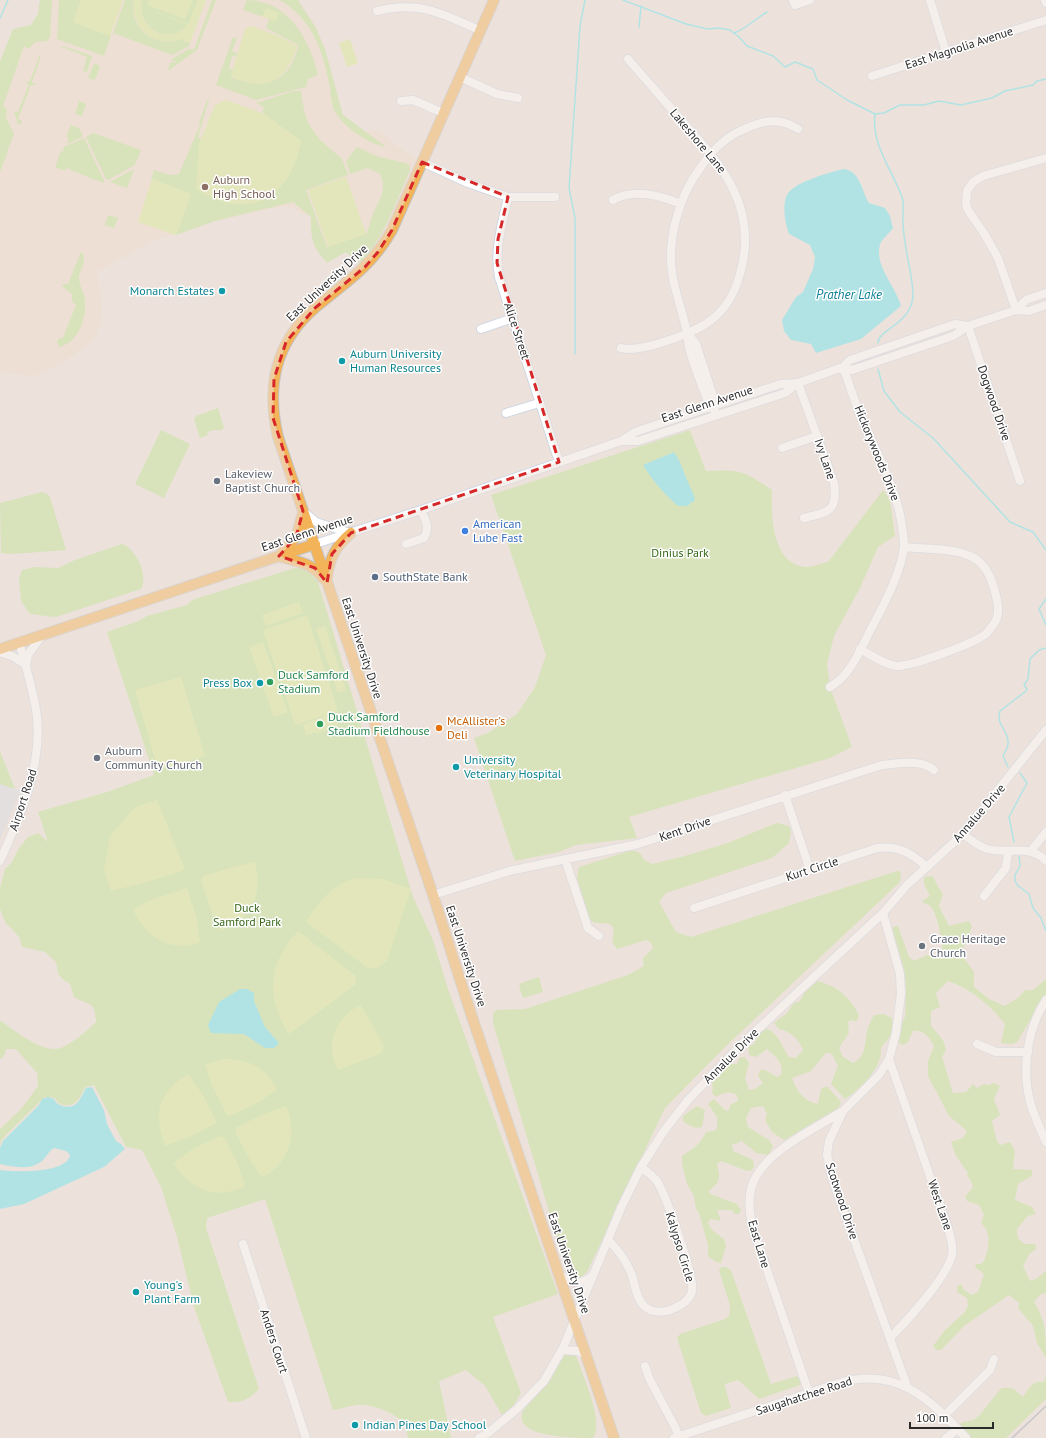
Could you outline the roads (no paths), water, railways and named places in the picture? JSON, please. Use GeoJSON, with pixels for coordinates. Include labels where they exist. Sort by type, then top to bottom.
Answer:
{"type":"FeatureCollection","features":[{"type":"Feature","properties":{"kind":"main road","name":"East University Drive"},"geometry":{"type":"LineString","coordinates":[[494,0],[392,230],[378,252],[365,267],[315,308],[297,327],[286,342],[276,366],[272,394],[273,418],[278,437],[614,1438]]}},
{"type":"Feature","properties":{"kind":"main road"},"geometry":{"type":"LineString","coordinates":[[303,511],[296,537],[279,556],[302,562],[316,568],[327,583]]}},
{"type":"Feature","properties":{"kind":"main road"},"geometry":{"type":"LineString","coordinates":[[327,583],[328,566],[332,554],[351,533]]}},
{"type":"Feature","properties":{"kind":"main road","name":"East Glenn Avenue"},"geometry":{"type":"LineString","coordinates":[[0,649],[315,544]]}},
{"type":"Feature","properties":{"kind":"street"},"geometry":{"type":"LineString","coordinates":[[794,2],[810,0]]}},
{"type":"Feature","properties":{"kind":"street"},"geometry":{"type":"LineString","coordinates":[[930,0],[946,52]]}},
{"type":"Feature","properties":{"kind":"street"},"geometry":{"type":"LineString","coordinates":[[377,11],[395,6],[425,7],[481,31]]}},
{"type":"Feature","properties":{"kind":"street","name":"East Magnolia Avenue"},"geometry":{"type":"LineString","coordinates":[[872,76],[1046,20]]}},
{"type":"Feature","properties":{"kind":"street","name":"Lakeshore Lane"},"geometry":{"type":"LineString","coordinates":[[621,348],[637,349],[688,334],[710,321],[728,303],[737,287],[744,255],[745,230],[741,210],[732,184],[711,152],[628,59]]}},
{"type":"Feature","properties":{"kind":"street"},"geometry":{"type":"LineString","coordinates":[[460,77],[497,94],[518,98]]}},
{"type":"Feature","properties":{"kind":"street"},"geometry":{"type":"LineString","coordinates":[[401,101],[413,100],[443,113]]}},
{"type":"Feature","properties":{"kind":"street"},"geometry":{"type":"LineString","coordinates":[[716,415],[713,406],[714,399],[696,344],[688,334],[673,278],[673,236],[681,204],[694,175],[711,152],[733,135],[763,122],[778,120],[786,122],[798,129]]}},
{"type":"Feature","properties":{"kind":"street"},"geometry":{"type":"LineString","coordinates":[[1016,310],[998,258],[968,210],[966,204],[967,191],[973,182],[983,176],[1046,158]]}},
{"type":"Feature","properties":{"kind":"street"},"geometry":{"type":"LineString","coordinates":[[422,162],[468,183],[508,197],[555,198]]}},
{"type":"Feature","properties":{"kind":"street"},"geometry":{"type":"LineString","coordinates":[[613,200],[621,195],[632,193],[646,194],[681,204]]}},
{"type":"Feature","properties":{"kind":"street","name":"Alice Street"},"geometry":{"type":"LineString","coordinates":[[508,197],[496,251],[500,277],[559,462]]}},
{"type":"Feature","properties":{"kind":"street","name":"East Glenn Avenue"},"geometry":{"type":"LineString","coordinates":[[1016,310],[1026,300],[1046,293]]}},
{"type":"Feature","properties":{"kind":"street","name":"East Glenn Avenue"},"geometry":{"type":"LineString","coordinates":[[315,544],[421,510],[621,441],[635,432],[713,406],[781,384],[798,383],[843,367],[850,360],[955,324],[968,326],[1016,310],[1029,311],[1046,305]]}},
{"type":"Feature","properties":{"kind":"street"},"geometry":{"type":"LineString","coordinates":[[481,329],[513,318]]}},
{"type":"Feature","properties":{"kind":"street","name":"Dogwood Drive"},"geometry":{"type":"LineString","coordinates":[[968,326],[1020,481]]}},
{"type":"Feature","properties":{"kind":"street","name":"Hickorywoods Drive"},"geometry":{"type":"LineString","coordinates":[[830,687],[837,683],[847,673],[860,649],[897,574],[904,547],[900,515],[894,489],[864,424],[843,367]]}},
{"type":"Feature","properties":{"kind":"street","name":"East Glenn Avenue"},"geometry":{"type":"LineString","coordinates":[[621,441],[638,441],[785,393],[798,383]]}},
{"type":"Feature","properties":{"kind":"street","name":"Ivy Lane"},"geometry":{"type":"LineString","coordinates":[[798,383],[834,483],[836,498],[834,505],[829,511],[804,518]]}},
{"type":"Feature","properties":{"kind":"street"},"geometry":{"type":"LineString","coordinates":[[506,413],[539,402]]}},
{"type":"Feature","properties":{"kind":"street"},"geometry":{"type":"LineString","coordinates":[[782,448],[817,436]]}},
{"type":"Feature","properties":{"kind":"street"},"geometry":{"type":"LineString","coordinates":[[406,544],[424,538],[428,532],[427,524],[421,510]]}},
{"type":"Feature","properties":{"kind":"street"},"geometry":{"type":"LineString","coordinates":[[303,511],[316,522],[351,533]]}},
{"type":"Feature","properties":{"kind":"street"},"geometry":{"type":"LineString","coordinates":[[860,649],[884,662],[902,666],[921,661],[976,640],[987,633],[997,618],[998,606],[994,587],[987,570],[979,561],[968,555],[904,547]]}},
{"type":"Feature","properties":{"kind":"street"},"geometry":{"type":"LineString","coordinates":[[0,652],[12,656],[26,665],[28,655],[42,635]]}},
{"type":"Feature","properties":{"kind":"street","name":"Airport Road"},"geometry":{"type":"LineString","coordinates":[[0,862],[25,801],[35,763],[38,737],[37,717],[26,665],[19,642]]}},
{"type":"Feature","properties":{"kind":"street","name":"Annalue Drive"},"geometry":{"type":"LineString","coordinates":[[479,1438],[488,1433],[531,1395],[544,1380],[562,1350],[592,1276],[641,1167],[664,1131],[688,1100],[714,1071],[883,913],[898,895],[963,834],[1046,730]]}},
{"type":"Feature","properties":{"kind":"street","name":"Kent Drive"},"geometry":{"type":"LineString","coordinates":[[433,896],[509,870],[638,844],[785,795],[882,765],[909,763],[926,765],[934,770]]}},
{"type":"Feature","properties":{"kind":"street"},"geometry":{"type":"LineString","coordinates":[[785,795],[810,870]]}},
{"type":"Feature","properties":{"kind":"street"},"geometry":{"type":"LineString","coordinates":[[1031,851],[1046,832]]}},
{"type":"Feature","properties":{"kind":"street"},"geometry":{"type":"LineString","coordinates":[[963,834],[987,849],[1031,851],[1046,861]]}},
{"type":"Feature","properties":{"kind":"street","name":"Kurt Circle"},"geometry":{"type":"LineString","coordinates":[[694,908],[810,870],[887,847],[907,851],[927,867]]}},
{"type":"Feature","properties":{"kind":"street"},"geometry":{"type":"LineString","coordinates":[[984,896],[999,879],[1006,868],[1008,851]]}},
{"type":"Feature","properties":{"kind":"street"},"geometry":{"type":"LineString","coordinates":[[565,859],[588,928],[599,936]]}},
{"type":"Feature","properties":{"kind":"street","name":"Scotwood Drive"},"geometry":{"type":"LineString","coordinates":[[883,913],[896,955],[900,974],[901,994],[896,1033],[889,1058],[879,1076],[843,1111],[829,1141],[827,1155],[829,1168],[907,1386]]}},
{"type":"Feature","properties":{"kind":"street"},"geometry":{"type":"LineString","coordinates":[[1046,1000],[1034,1022],[1028,1052],[1027,1086],[1031,1104],[1046,1142]]}},
{"type":"Feature","properties":{"kind":"street"},"geometry":{"type":"LineString","coordinates":[[977,1044],[996,1052],[1028,1052]]}},
{"type":"Feature","properties":{"kind":"street","name":"West Lane"},"geometry":{"type":"LineString","coordinates":[[889,1058],[952,1240],[952,1254],[948,1266],[890,1338]]}},
{"type":"Feature","properties":{"kind":"street","name":"East Lane"},"geometry":{"type":"LineString","coordinates":[[810,1393],[752,1226],[749,1207],[751,1188],[759,1171],[771,1157],[843,1111]]}},
{"type":"Feature","properties":{"kind":"street","name":"Kalypso Circle"},"geometry":{"type":"LineString","coordinates":[[607,1242],[610,1242],[630,1271],[640,1302],[650,1310],[655,1312],[668,1310],[679,1306],[689,1298],[692,1286],[688,1267],[662,1193],[656,1181],[641,1167]]}},
{"type":"Feature","properties":{"kind":"street","name":"Anders Court"},"geometry":{"type":"LineString","coordinates":[[243,1244],[306,1438]]}},
{"type":"Feature","properties":{"kind":"street"},"geometry":{"type":"LineString","coordinates":[[560,1275],[577,1283],[584,1282],[592,1276]]}},
{"type":"Feature","properties":{"kind":"street"},"geometry":{"type":"LineString","coordinates":[[562,1350],[578,1351],[587,1356]]}},
{"type":"Feature","properties":{"kind":"street"},"geometry":{"type":"LineString","coordinates":[[944,1416],[990,1370],[994,1359]]}},
{"type":"Feature","properties":{"kind":"street"},"geometry":{"type":"LineString","coordinates":[[644,1366],[676,1429],[677,1438]]}},
{"type":"Feature","properties":{"kind":"street","name":"Saugahatchee Road"},"geometry":{"type":"LineString","coordinates":[[677,1438],[856,1379],[887,1380],[907,1386],[944,1416],[966,1438]]}},
{"type":"Feature","properties":{"kind":"street"},"geometry":{"type":"LineString","coordinates":[[946,1438],[958,1429]]}},
{"type":"Feature","properties":{"kind":"water","name":"Prather Lake"},"geometry":{"type":"Polygon","coordinates":[[[843,169],[854,173],[860,182],[869,203],[885,208],[890,216],[893,228],[881,242],[879,250],[882,267],[901,306],[861,339],[816,353],[811,344],[791,340],[784,331],[782,320],[796,297],[803,292],[813,269],[815,257],[810,245],[789,234],[785,219],[784,207],[787,196],[793,188],[806,181],[843,169]]]}},
{"type":"Feature","properties":{"kind":"water"},"geometry":{"type":"Polygon","coordinates":[[[674,452],[695,500],[687,506],[678,506],[673,502],[655,482],[643,465],[674,452]]]}},
{"type":"Feature","properties":{"kind":"water"},"geometry":{"type":"Polygon","coordinates":[[[240,989],[247,989],[254,993],[254,1001],[265,1027],[279,1043],[274,1048],[265,1048],[244,1034],[211,1033],[208,1025],[219,1002],[240,989]]]}},
{"type":"Feature","properties":{"kind":"water"},"geometry":{"type":"Polygon","coordinates":[[[92,1087],[104,1110],[107,1124],[116,1141],[125,1149],[104,1167],[24,1204],[0,1209],[0,1170],[28,1171],[50,1169],[60,1166],[67,1161],[70,1155],[66,1151],[54,1148],[43,1160],[33,1166],[23,1167],[0,1164],[0,1148],[3,1141],[39,1105],[42,1099],[48,1097],[54,1099],[61,1106],[69,1107],[78,1102],[86,1088],[92,1087]]]}},
{"type":"Feature","properties":{"kind":"waterway"},"geometry":{"type":"LineString","coordinates":[[0,18],[8,0]]}},
{"type":"Feature","properties":{"kind":"waterway"},"geometry":{"type":"LineString","coordinates":[[575,354],[575,218],[569,188],[580,26],[585,0]]}},
{"type":"Feature","properties":{"kind":"waterway"},"geometry":{"type":"LineString","coordinates":[[623,0],[686,24],[708,29],[719,28],[730,30],[747,46],[773,56],[785,67],[795,62],[813,69],[817,80],[847,100],[875,114],[884,113],[900,105],[924,105],[939,101],[961,105],[992,98],[1005,91],[1033,85],[1037,81],[1046,79]]}},
{"type":"Feature","properties":{"kind":"waterway"},"geometry":{"type":"LineString","coordinates":[[639,27],[641,6]]}},
{"type":"Feature","properties":{"kind":"waterway"},"geometry":{"type":"LineString","coordinates":[[734,33],[743,29],[767,12]]}},
{"type":"Feature","properties":{"kind":"waterway"},"geometry":{"type":"LineString","coordinates":[[875,114],[876,136],[879,146],[903,200],[903,230],[913,294],[908,312],[902,319],[883,334],[878,343]]}},
{"type":"Feature","properties":{"kind":"waterway"},"geometry":{"type":"LineString","coordinates":[[878,369],[884,391],[900,412],[933,438],[1010,522],[1033,532],[1046,550]]}},
{"type":"Feature","properties":{"kind":"waterway"},"geometry":{"type":"LineString","coordinates":[[1046,599],[1039,609],[1046,625]]}},
{"type":"Feature","properties":{"kind":"waterway"},"geometry":{"type":"LineString","coordinates":[[1008,767],[1003,756],[1008,741],[1006,733],[999,720],[1000,711],[1026,691],[1027,689],[1024,685],[1028,679],[1030,659],[1039,650],[1046,648]]}},
{"type":"Feature","properties":{"kind":"waterway"},"geometry":{"type":"LineString","coordinates":[[1014,842],[1009,817],[1027,783],[1020,773]]}},
{"type":"Feature","properties":{"kind":"waterway"},"geometry":{"type":"LineString","coordinates":[[1019,854],[1020,866],[1015,875],[1015,880],[1017,885],[1029,894],[1033,908],[1041,918],[1046,931]]}},
{"type":"Feature","properties":{"kind":"railway"},"geometry":{"type":"LineString","coordinates":[[1012,1438],[1046,1406]]}},
{"type":"Feature","properties":{"kind":"place","name":"Auburn High School"},"geometry":{"type":"Point","coordinates":[205,187]}},
{"type":"Feature","properties":{"kind":"place","name":"Monarch Estates"},"geometry":{"type":"Point","coordinates":[222,291]}},
{"type":"Feature","properties":{"kind":"place","name":"Auburn University Human Resources"},"geometry":{"type":"Point","coordinates":[342,361]}},
{"type":"Feature","properties":{"kind":"place","name":"Lakeview Baptist Church"},"geometry":{"type":"Point","coordinates":[217,481]}},
{"type":"Feature","properties":{"kind":"place","name":"American Lube Fast"},"geometry":{"type":"Point","coordinates":[465,531]}},
{"type":"Feature","properties":{"kind":"place","name":"SouthState Bank"},"geometry":{"type":"Point","coordinates":[375,577]}},
{"type":"Feature","properties":{"kind":"place","name":"Duck Samford Stadium"},"geometry":{"type":"Point","coordinates":[270,682]}},
{"type":"Feature","properties":{"kind":"place","name":"Press Box"},"geometry":{"type":"Point","coordinates":[260,683]}},
{"type":"Feature","properties":{"kind":"place","name":"Duck Samford Stadium Fieldhouse"},"geometry":{"type":"Point","coordinates":[320,724]}},
{"type":"Feature","properties":{"kind":"place","name":"McAllister's Deli"},"geometry":{"type":"Point","coordinates":[439,728]}},
{"type":"Feature","properties":{"kind":"place","name":"Auburn Community Church"},"geometry":{"type":"Point","coordinates":[97,758]}},
{"type":"Feature","properties":{"kind":"place","name":"University Veterinary Hospital"},"geometry":{"type":"Point","coordinates":[456,767]}},
{"type":"Feature","properties":{"kind":"place","name":"Grace Heritage Church"},"geometry":{"type":"Point","coordinates":[922,946]}},
{"type":"Feature","properties":{"kind":"place","name":"Young's Plant Farm"},"geometry":{"type":"Point","coordinates":[136,1292]}},
{"type":"Feature","properties":{"kind":"place","name":"Indian Pines Day School"},"geometry":{"type":"Point","coordinates":[355,1425]}},
{"type":"Feature","properties":{"kind":"park label","name":"Dinius Park"},"geometry":{"type":"Point","coordinates":[680,553]}},
{"type":"Feature","properties":{"kind":"park label","name":"Duck Samford Park"},"geometry":{"type":"Point","coordinates":[247,915]}}]}
